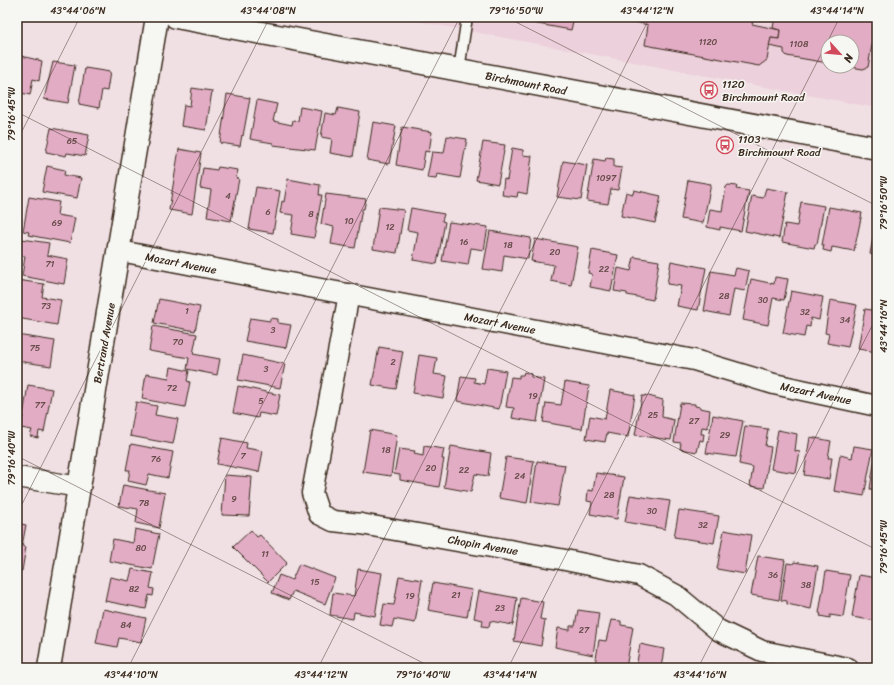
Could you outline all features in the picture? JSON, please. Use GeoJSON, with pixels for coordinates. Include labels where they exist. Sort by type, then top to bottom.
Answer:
{"type":"FeatureCollection","features":[{"type":"Feature","properties":{"kind":"main road","name":"Bertrand Avenue"},"geometry":{"type":"LineString","coordinates":[[49,668],[158,17]]}},
{"type":"Feature","properties":{"kind":"main road","name":"Birchmount Road"},"geometry":{"type":"LineString","coordinates":[[176,17],[877,148]]}},
{"type":"Feature","properties":{"kind":"street","name":"Mozart Avenue"},"geometry":{"type":"LineString","coordinates":[[120,251],[694,360],[774,384],[877,406]]}},
{"type":"Feature","properties":{"kind":"street","name":"Chopin Avenue"},"geometry":{"type":"LineString","coordinates":[[349,294],[312,493],[319,514],[333,521],[361,524],[560,559],[639,575],[676,595],[718,630],[762,651],[848,668]]}},
{"type":"Feature","properties":{"kind":"street"},"geometry":{"type":"LineString","coordinates":[[17,477],[80,487]]}},
{"type":"Feature","properties":{"kind":"lane"},"geometry":{"type":"LineString","coordinates":[[459,70],[467,17]]}},
{"type":"Feature","properties":{"kind":"shaded area"},"geometry":{"type":"Polygon","coordinates":[[[394,17],[877,17],[877,108],[394,17]]]}},
{"type":"Feature","properties":{"kind":"building"},"geometry":{"type":"Polygon","coordinates":[[[516,17],[574,17],[571,30],[516,20],[516,17]]]}},
{"type":"Feature","properties":{"kind":"building"},"geometry":{"type":"Polygon","coordinates":[[[636,17],[754,17],[752,24],[780,30],[779,39],[771,38],[767,60],[759,66],[645,45],[648,25],[635,22],[636,17]]]}},
{"type":"Feature","properties":{"kind":"building"},"geometry":{"type":"Polygon","coordinates":[[[775,17],[877,17],[868,67],[863,69],[860,68],[860,34],[820,34],[820,62],[787,56],[784,53],[784,49],[769,46],[771,38],[779,39],[780,30],[773,28],[775,17]]]}},
{"type":"Feature","properties":{"kind":"building"},"geometry":{"type":"Polygon","coordinates":[[[17,55],[42,61],[39,81],[33,79],[30,95],[17,92],[17,55]]]}},
{"type":"Feature","properties":{"kind":"building"},"geometry":{"type":"Polygon","coordinates":[[[53,62],[75,65],[68,103],[44,99],[53,62]]]}},
{"type":"Feature","properties":{"kind":"building"},"geometry":{"type":"Polygon","coordinates":[[[85,68],[110,72],[107,91],[102,90],[99,108],[79,104],[85,68]]]}},
{"type":"Feature","properties":{"kind":"building"},"geometry":{"type":"Polygon","coordinates":[[[192,88],[212,91],[206,130],[181,126],[184,105],[190,106],[192,88]]]}},
{"type":"Feature","properties":{"kind":"building"},"geometry":{"type":"Polygon","coordinates":[[[227,94],[250,98],[240,146],[220,143],[227,94]]]}},
{"type":"Feature","properties":{"kind":"building"},"geometry":{"type":"Polygon","coordinates":[[[257,100],[277,104],[273,121],[292,125],[293,120],[298,121],[300,107],[322,111],[315,150],[273,145],[273,143],[250,139],[257,100]]]}},
{"type":"Feature","properties":{"kind":"building"},"geometry":{"type":"Polygon","coordinates":[[[338,108],[360,112],[353,157],[330,153],[332,139],[321,137],[325,113],[336,115],[338,108]]]}},
{"type":"Feature","properties":{"kind":"building"},"geometry":{"type":"Polygon","coordinates":[[[373,122],[396,126],[389,164],[367,160],[373,122]]]}},
{"type":"Feature","properties":{"kind":"building"},"geometry":{"type":"Polygon","coordinates":[[[402,127],[432,132],[429,152],[425,151],[422,170],[396,165],[402,127]]]}},
{"type":"Feature","properties":{"kind":"building"},"geometry":{"type":"Polygon","coordinates":[[[51,128],[89,135],[85,156],[67,153],[66,156],[46,152],[51,128]]]}},
{"type":"Feature","properties":{"kind":"building"},"geometry":{"type":"Polygon","coordinates":[[[447,136],[467,139],[460,178],[437,174],[436,179],[427,178],[432,152],[444,153],[447,136]]]}},
{"type":"Feature","properties":{"kind":"building"},"geometry":{"type":"Polygon","coordinates":[[[483,142],[505,145],[498,184],[476,180],[483,142]]]}},
{"type":"Feature","properties":{"kind":"building"},"geometry":{"type":"Polygon","coordinates":[[[512,148],[523,150],[523,155],[532,156],[527,194],[518,192],[517,197],[502,195],[504,179],[507,180],[512,148]]]}},
{"type":"Feature","properties":{"kind":"building"},"geometry":{"type":"Polygon","coordinates":[[[179,149],[201,153],[192,214],[169,210],[179,149]]]}},
{"type":"Feature","properties":{"kind":"building"},"geometry":{"type":"Polygon","coordinates":[[[606,158],[614,159],[614,167],[622,168],[618,190],[611,189],[608,204],[587,201],[594,159],[605,161],[606,158]]]}},
{"type":"Feature","properties":{"kind":"building"},"geometry":{"type":"Polygon","coordinates":[[[563,161],[587,165],[581,200],[557,197],[563,161]]]}},
{"type":"Feature","properties":{"kind":"building"},"geometry":{"type":"Polygon","coordinates":[[[47,166],[65,170],[64,175],[81,178],[77,198],[42,192],[47,166]]]}},
{"type":"Feature","properties":{"kind":"building"},"geometry":{"type":"Polygon","coordinates":[[[218,167],[238,170],[236,178],[239,179],[231,221],[207,217],[211,190],[200,188],[203,168],[217,170],[218,167]]]}},
{"type":"Feature","properties":{"kind":"building"},"geometry":{"type":"Polygon","coordinates":[[[288,179],[320,185],[319,195],[322,195],[314,238],[291,234],[294,215],[280,213],[282,201],[284,202],[288,179]]]}},
{"type":"Feature","properties":{"kind":"building"},"geometry":{"type":"Polygon","coordinates":[[[688,180],[711,184],[703,223],[681,219],[688,180]]]}},
{"type":"Feature","properties":{"kind":"building"},"geometry":{"type":"Polygon","coordinates":[[[728,185],[737,186],[736,189],[749,191],[741,231],[720,227],[720,230],[707,227],[710,209],[722,211],[726,187],[728,185]]]}},
{"type":"Feature","properties":{"kind":"building"},"geometry":{"type":"Polygon","coordinates":[[[256,187],[280,191],[273,233],[249,229],[256,187]]]}},
{"type":"Feature","properties":{"kind":"building"},"geometry":{"type":"Polygon","coordinates":[[[766,188],[788,192],[779,238],[745,231],[752,196],[763,198],[766,188]]]}},
{"type":"Feature","properties":{"kind":"building"},"geometry":{"type":"Polygon","coordinates":[[[634,190],[661,196],[655,223],[621,216],[626,192],[633,194],[634,190]]]}},
{"type":"Feature","properties":{"kind":"building"},"geometry":{"type":"Polygon","coordinates":[[[326,194],[366,199],[364,209],[362,209],[355,248],[331,244],[334,227],[321,224],[326,194]]]}},
{"type":"Feature","properties":{"kind":"building"},"geometry":{"type":"Polygon","coordinates":[[[29,197],[59,202],[57,215],[75,218],[70,243],[28,235],[29,232],[23,231],[29,197]]]}},
{"type":"Feature","properties":{"kind":"building"},"geometry":{"type":"Polygon","coordinates":[[[801,202],[824,206],[817,244],[815,244],[814,248],[782,242],[785,224],[797,226],[801,202]]]}},
{"type":"Feature","properties":{"kind":"building"},"geometry":{"type":"Polygon","coordinates":[[[379,207],[404,210],[397,253],[373,249],[379,207]]]}},
{"type":"Feature","properties":{"kind":"building"},"geometry":{"type":"Polygon","coordinates":[[[829,207],[862,213],[854,251],[832,247],[831,252],[823,250],[824,245],[822,245],[829,207]]]}},
{"type":"Feature","properties":{"kind":"building"},"geometry":{"type":"Polygon","coordinates":[[[411,208],[444,214],[442,221],[445,222],[437,264],[413,260],[418,232],[407,230],[411,208]]]}},
{"type":"Feature","properties":{"kind":"building"},"geometry":{"type":"Polygon","coordinates":[[[877,216],[877,256],[870,254],[877,216]]]}},
{"type":"Feature","properties":{"kind":"building"},"geometry":{"type":"Polygon","coordinates":[[[449,222],[488,227],[484,250],[471,248],[468,265],[442,261],[449,222]]]}},
{"type":"Feature","properties":{"kind":"building"},"geometry":{"type":"Polygon","coordinates":[[[490,231],[531,238],[528,259],[504,255],[502,272],[483,269],[490,231]]]}},
{"type":"Feature","properties":{"kind":"building"},"geometry":{"type":"Polygon","coordinates":[[[22,239],[49,243],[47,255],[68,259],[64,284],[22,276],[25,256],[19,255],[22,239]]]}},
{"type":"Feature","properties":{"kind":"building"},"geometry":{"type":"Polygon","coordinates":[[[535,239],[578,247],[571,285],[551,281],[554,265],[531,261],[535,239]]]}},
{"type":"Feature","properties":{"kind":"building"},"geometry":{"type":"Polygon","coordinates":[[[592,250],[618,255],[611,291],[590,287],[592,274],[588,273],[592,250]]]}},
{"type":"Feature","properties":{"kind":"building"},"geometry":{"type":"Polygon","coordinates":[[[634,257],[659,261],[653,300],[614,291],[618,268],[631,271],[634,257]]]}},
{"type":"Feature","properties":{"kind":"building"},"geometry":{"type":"Polygon","coordinates":[[[671,261],[706,268],[698,310],[677,306],[681,286],[667,284],[671,261]]]}},
{"type":"Feature","properties":{"kind":"building"},"geometry":{"type":"Polygon","coordinates":[[[736,268],[749,271],[745,291],[734,289],[729,316],[704,311],[711,271],[734,275],[736,268]]]}},
{"type":"Feature","properties":{"kind":"building"},"geometry":{"type":"Polygon","coordinates":[[[775,277],[788,279],[784,300],[773,298],[768,325],[743,320],[751,279],[774,284],[775,277]]]}},
{"type":"Feature","properties":{"kind":"building"},"geometry":{"type":"Polygon","coordinates":[[[17,280],[44,284],[42,297],[61,300],[57,325],[17,318],[17,280]]]}},
{"type":"Feature","properties":{"kind":"building"},"geometry":{"type":"Polygon","coordinates":[[[791,291],[823,297],[819,320],[811,318],[810,327],[806,326],[804,337],[783,333],[791,291]]]}},
{"type":"Feature","properties":{"kind":"building"},"geometry":{"type":"Polygon","coordinates":[[[159,299],[200,307],[195,331],[154,323],[159,299]]]}},
{"type":"Feature","properties":{"kind":"building"},"geometry":{"type":"Polygon","coordinates":[[[830,300],[857,305],[848,347],[827,343],[829,334],[825,333],[830,300]]]}},
{"type":"Feature","properties":{"kind":"building"},"geometry":{"type":"Polygon","coordinates":[[[865,309],[877,311],[877,352],[858,349],[865,309]]]}},
{"type":"Feature","properties":{"kind":"building"},"geometry":{"type":"Polygon","coordinates":[[[250,318],[270,321],[270,318],[278,319],[278,323],[291,325],[286,348],[245,341],[250,318]]]}},
{"type":"Feature","properties":{"kind":"building"},"geometry":{"type":"Polygon","coordinates":[[[153,326],[197,334],[193,354],[220,359],[217,375],[187,369],[189,358],[149,351],[153,326]]]}},
{"type":"Feature","properties":{"kind":"building"},"geometry":{"type":"Polygon","coordinates":[[[17,335],[55,341],[51,366],[17,361],[17,335]]]}},
{"type":"Feature","properties":{"kind":"building"},"geometry":{"type":"Polygon","coordinates":[[[379,347],[403,351],[396,389],[372,385],[379,347]]]}},
{"type":"Feature","properties":{"kind":"building"},"geometry":{"type":"Polygon","coordinates":[[[243,355],[285,364],[280,388],[238,380],[243,355]]]}},
{"type":"Feature","properties":{"kind":"building"},"geometry":{"type":"Polygon","coordinates":[[[419,355],[437,358],[434,374],[447,376],[443,398],[413,393],[419,355]]]}},
{"type":"Feature","properties":{"kind":"building"},"geometry":{"type":"Polygon","coordinates":[[[171,367],[189,371],[187,381],[190,382],[185,407],[142,399],[146,374],[169,378],[171,367]]]}},
{"type":"Feature","properties":{"kind":"building"},"geometry":{"type":"Polygon","coordinates":[[[487,368],[506,371],[499,409],[457,401],[461,376],[475,378],[474,382],[484,384],[487,368]]]}},
{"type":"Feature","properties":{"kind":"building"},"geometry":{"type":"Polygon","coordinates":[[[524,372],[531,374],[531,377],[544,379],[537,422],[512,418],[514,408],[506,407],[511,377],[519,378],[519,375],[523,375],[524,372]]]}},
{"type":"Feature","properties":{"kind":"building"},"geometry":{"type":"Polygon","coordinates":[[[565,382],[589,386],[582,429],[543,422],[546,403],[561,405],[565,382]]]}},
{"type":"Feature","properties":{"kind":"building"},"geometry":{"type":"Polygon","coordinates":[[[28,385],[52,389],[44,432],[39,431],[38,438],[30,436],[32,430],[21,428],[28,385]]]}},
{"type":"Feature","properties":{"kind":"building"},"geometry":{"type":"Polygon","coordinates":[[[238,386],[280,395],[276,416],[259,413],[258,418],[233,413],[238,386]]]}},
{"type":"Feature","properties":{"kind":"building"},"geometry":{"type":"Polygon","coordinates":[[[610,390],[635,395],[628,437],[607,433],[605,442],[586,439],[590,416],[605,419],[610,390]]]}},
{"type":"Feature","properties":{"kind":"building"},"geometry":{"type":"Polygon","coordinates":[[[645,395],[663,400],[662,417],[674,420],[671,440],[635,435],[642,396],[645,395]]]}},
{"type":"Feature","properties":{"kind":"building"},"geometry":{"type":"Polygon","coordinates":[[[136,402],[157,406],[155,415],[178,419],[173,444],[130,436],[136,402]]]}},
{"type":"Feature","properties":{"kind":"building"},"geometry":{"type":"Polygon","coordinates":[[[680,403],[695,404],[695,406],[700,408],[710,410],[708,428],[702,427],[701,434],[704,434],[703,441],[700,440],[697,452],[680,449],[681,443],[674,442],[680,403]]]}},
{"type":"Feature","properties":{"kind":"building"},"geometry":{"type":"Polygon","coordinates":[[[713,415],[743,421],[736,457],[706,453],[713,415]]]}},
{"type":"Feature","properties":{"kind":"building"},"geometry":{"type":"Polygon","coordinates":[[[745,426],[768,429],[765,446],[771,447],[764,488],[750,486],[753,467],[739,464],[745,426]]]}},
{"type":"Feature","properties":{"kind":"building"},"geometry":{"type":"Polygon","coordinates":[[[370,430],[397,435],[391,476],[363,472],[370,430]]]}},
{"type":"Feature","properties":{"kind":"building"},"geometry":{"type":"Polygon","coordinates":[[[778,430],[797,434],[795,451],[800,452],[796,473],[771,469],[778,430]]]}},
{"type":"Feature","properties":{"kind":"building"},"geometry":{"type":"Polygon","coordinates":[[[810,437],[831,441],[828,458],[832,458],[829,479],[804,475],[810,437]]]}},
{"type":"Feature","properties":{"kind":"building"},"geometry":{"type":"Polygon","coordinates":[[[222,438],[247,443],[246,448],[263,451],[259,472],[217,464],[222,438]]]}},
{"type":"Feature","properties":{"kind":"building"},"geometry":{"type":"Polygon","coordinates":[[[131,444],[173,452],[168,478],[149,474],[146,485],[128,481],[130,470],[126,470],[131,444]]]}},
{"type":"Feature","properties":{"kind":"building"},"geometry":{"type":"Polygon","coordinates":[[[424,446],[444,449],[442,459],[444,459],[439,487],[400,480],[400,475],[394,474],[399,449],[415,451],[414,454],[423,456],[424,446]]]}},
{"type":"Feature","properties":{"kind":"building"},"geometry":{"type":"Polygon","coordinates":[[[451,446],[491,453],[488,476],[475,474],[471,492],[444,487],[451,446]]]}},
{"type":"Feature","properties":{"kind":"building"},"geometry":{"type":"Polygon","coordinates":[[[854,446],[873,449],[864,496],[834,491],[840,455],[852,458],[854,446]]]}},
{"type":"Feature","properties":{"kind":"building"},"geometry":{"type":"Polygon","coordinates":[[[877,450],[877,490],[870,489],[877,450]]]}},
{"type":"Feature","properties":{"kind":"building"},"geometry":{"type":"Polygon","coordinates":[[[506,457],[534,461],[527,503],[499,498],[506,457]]]}},
{"type":"Feature","properties":{"kind":"building"},"geometry":{"type":"Polygon","coordinates":[[[537,461],[565,465],[558,506],[531,502],[537,461]]]}},
{"type":"Feature","properties":{"kind":"building"},"geometry":{"type":"Polygon","coordinates":[[[596,473],[624,477],[617,519],[590,514],[592,502],[587,501],[588,490],[593,491],[596,473]]]}},
{"type":"Feature","properties":{"kind":"building"},"geometry":{"type":"Polygon","coordinates":[[[225,475],[252,477],[249,516],[222,515],[225,475]]]}},
{"type":"Feature","properties":{"kind":"building"},"geometry":{"type":"Polygon","coordinates":[[[123,485],[165,493],[159,528],[136,523],[138,509],[119,506],[123,485]]]}},
{"type":"Feature","properties":{"kind":"building"},"geometry":{"type":"Polygon","coordinates":[[[630,495],[670,501],[665,529],[625,522],[630,495]]]}},
{"type":"Feature","properties":{"kind":"building"},"geometry":{"type":"Polygon","coordinates":[[[679,510],[719,516],[714,543],[674,537],[679,510]]]}},
{"type":"Feature","properties":{"kind":"building"},"geometry":{"type":"Polygon","coordinates":[[[17,523],[26,525],[22,546],[26,547],[22,571],[17,570],[17,523]]]}},
{"type":"Feature","properties":{"kind":"building"},"geometry":{"type":"Polygon","coordinates":[[[135,529],[159,534],[152,569],[109,561],[113,539],[133,543],[135,529]]]}},
{"type":"Feature","properties":{"kind":"building"},"geometry":{"type":"Polygon","coordinates":[[[251,530],[257,537],[260,535],[287,563],[268,582],[233,547],[251,530]]]}},
{"type":"Feature","properties":{"kind":"building"},"geometry":{"type":"Polygon","coordinates":[[[724,530],[751,535],[745,574],[717,569],[724,530]]]}},
{"type":"Feature","properties":{"kind":"building"},"geometry":{"type":"Polygon","coordinates":[[[758,556],[785,560],[779,600],[751,595],[758,556]]]}},
{"type":"Feature","properties":{"kind":"building"},"geometry":{"type":"Polygon","coordinates":[[[794,562],[818,566],[811,609],[787,604],[787,601],[781,600],[787,563],[793,564],[794,562]]]}},
{"type":"Feature","properties":{"kind":"building"},"geometry":{"type":"Polygon","coordinates":[[[299,564],[335,578],[325,604],[293,591],[289,600],[272,593],[279,575],[292,580],[299,564]]]}},
{"type":"Feature","properties":{"kind":"building"},"geometry":{"type":"Polygon","coordinates":[[[132,569],[153,573],[150,588],[154,589],[153,596],[149,595],[146,609],[105,601],[110,577],[129,581],[132,569]]]}},
{"type":"Feature","properties":{"kind":"building"},"geometry":{"type":"Polygon","coordinates":[[[358,569],[382,573],[375,616],[354,612],[353,619],[330,615],[333,593],[354,596],[358,569]]]}},
{"type":"Feature","properties":{"kind":"building"},"geometry":{"type":"Polygon","coordinates":[[[826,571],[850,575],[843,617],[830,615],[830,618],[820,616],[821,614],[819,613],[826,571]]]}},
{"type":"Feature","properties":{"kind":"building"},"geometry":{"type":"Polygon","coordinates":[[[859,575],[877,578],[876,621],[852,617],[859,575]]]}},
{"type":"Feature","properties":{"kind":"building"},"geometry":{"type":"Polygon","coordinates":[[[399,576],[422,580],[415,623],[394,619],[392,627],[380,625],[384,604],[394,605],[399,576]]]}},
{"type":"Feature","properties":{"kind":"building"},"geometry":{"type":"Polygon","coordinates":[[[433,583],[472,590],[467,617],[428,610],[433,583]]]}},
{"type":"Feature","properties":{"kind":"building"},"geometry":{"type":"Polygon","coordinates":[[[479,591],[517,598],[513,625],[490,621],[489,627],[482,626],[483,620],[474,618],[479,591]]]}},
{"type":"Feature","properties":{"kind":"building"},"geometry":{"type":"Polygon","coordinates":[[[521,598],[543,602],[540,619],[545,620],[541,646],[514,641],[521,598]]]}},
{"type":"Feature","properties":{"kind":"building"},"geometry":{"type":"Polygon","coordinates":[[[103,609],[146,618],[141,642],[119,638],[117,647],[96,643],[103,609]]]}},
{"type":"Feature","properties":{"kind":"building"},"geometry":{"type":"Polygon","coordinates":[[[578,610],[599,613],[593,655],[555,647],[558,628],[570,630],[570,626],[575,626],[578,610]]]}},
{"type":"Feature","properties":{"kind":"building"},"geometry":{"type":"Polygon","coordinates":[[[611,620],[621,621],[621,625],[633,627],[626,668],[601,668],[602,666],[595,665],[599,640],[606,641],[611,620]]]}},
{"type":"Feature","properties":{"kind":"building"},"geometry":{"type":"Polygon","coordinates":[[[640,644],[664,649],[661,668],[636,668],[640,644]]]}},
{"type":"Feature","properties":{"kind":"place","name":"1120 Birchmount Road"},"geometry":{"type":"Point","coordinates":[709,90]}},
{"type":"Feature","properties":{"kind":"place","name":"1103 Birchmount Road"},"geometry":{"type":"Point","coordinates":[725,145]}}]}
